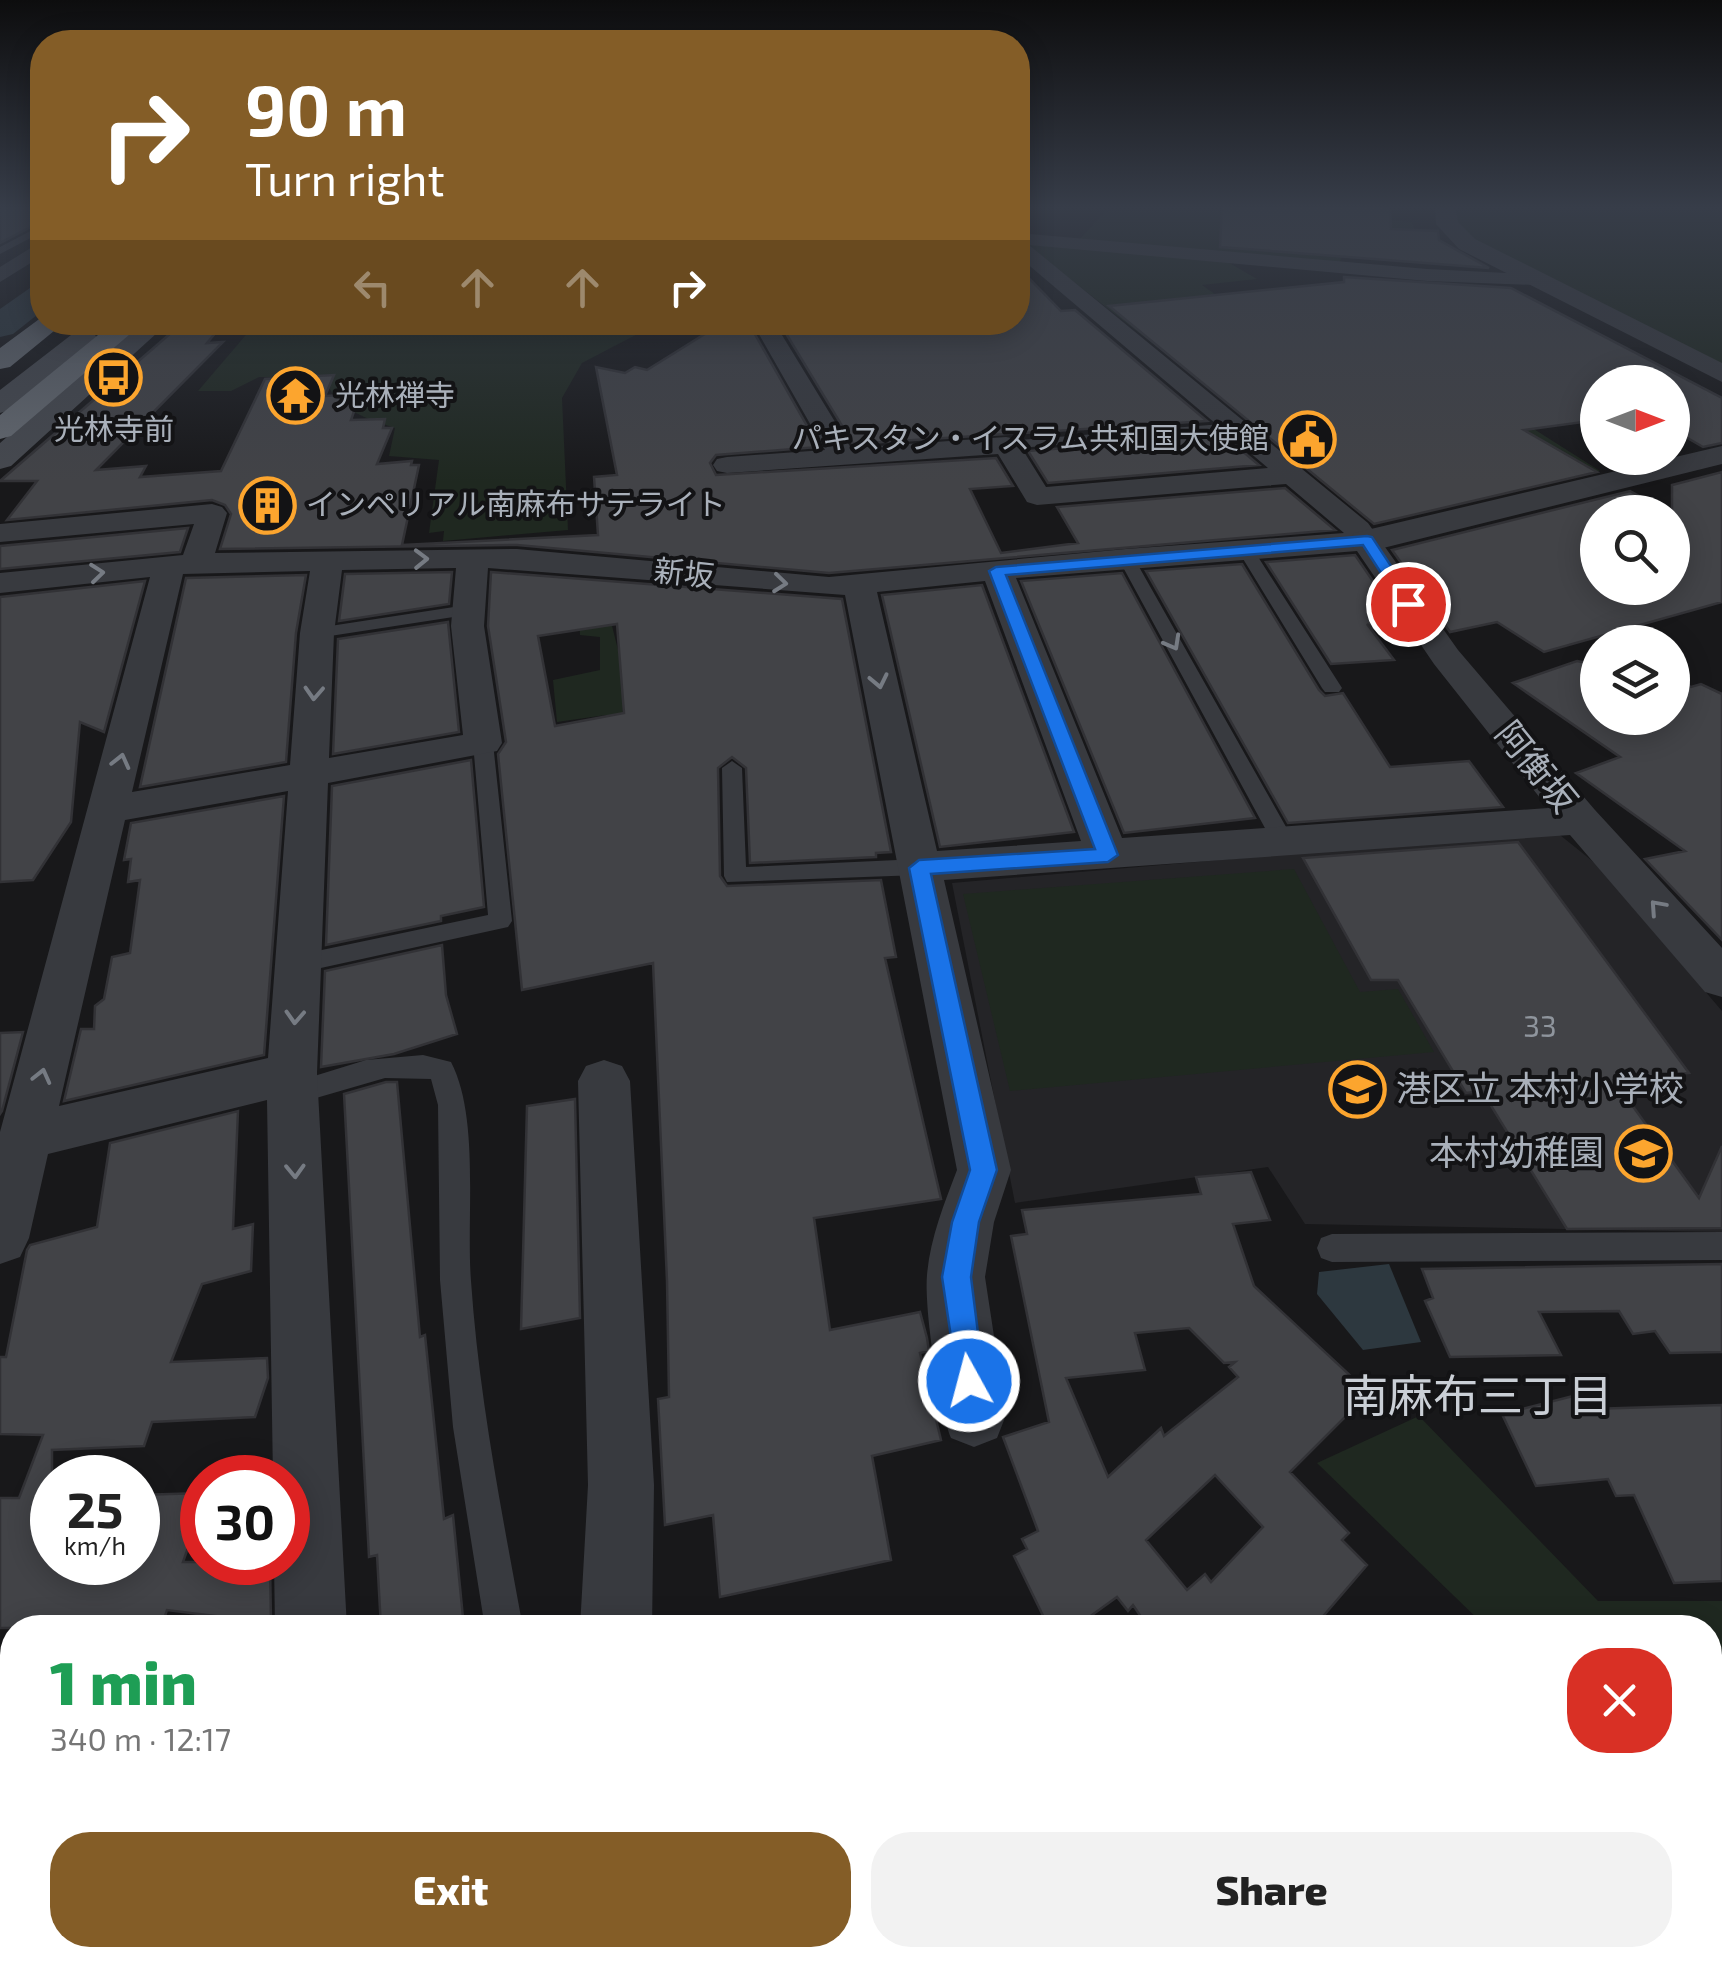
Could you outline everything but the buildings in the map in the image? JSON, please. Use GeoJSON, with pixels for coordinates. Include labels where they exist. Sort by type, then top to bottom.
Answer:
{"type":"FeatureCollection","features":[{"type":"Feature","properties":{"kind":"highway"},"geometry":{"type":"LineString","coordinates":[[0,346],[30,325]]}},
{"type":"Feature","properties":{"kind":"highway"},"geometry":{"type":"LineString","coordinates":[[0,361],[35,335]]}},
{"type":"Feature","properties":{"kind":"highway"},"geometry":{"type":"LineString","coordinates":[[0,381],[58,335]]}},
{"type":"Feature","properties":{"kind":"highway"},"geometry":{"type":"LineString","coordinates":[[0,430],[115,335]]}},
{"type":"Feature","properties":{"kind":"main road"},"geometry":{"type":"LineString","coordinates":[[0,404],[88,335]]}},
{"type":"Feature","properties":{"kind":"main road"},"geometry":{"type":"LineString","coordinates":[[0,459],[141,335]]}},
{"type":"Feature","properties":{"kind":"street","name":"阿衡坂"},"geometry":{"type":"LineString","coordinates":[[1083,298],[1367,540],[1446,657],[1580,820],[1721,977]]}},
{"type":"Feature","properties":{"kind":"street"},"geometry":{"type":"LineString","coordinates":[[1573,298],[1722,374]]}},
{"type":"Feature","properties":{"kind":"street"},"geometry":{"type":"LineString","coordinates":[[771,335],[843,457]]}},
{"type":"Feature","properties":{"kind":"street"},"geometry":{"type":"LineString","coordinates":[[727,465],[1006,445],[1069,543]]}},
{"type":"Feature","properties":{"kind":"street"},"geometry":{"type":"LineString","coordinates":[[1367,540],[1722,456]]}},
{"type":"Feature","properties":{"kind":"street"},"geometry":{"type":"LineString","coordinates":[[1037,496],[1292,475]]}},
{"type":"Feature","properties":{"kind":"street"},"geometry":{"type":"LineString","coordinates":[[0,533],[212,513],[183,564],[109,810],[0,1238]]}},
{"type":"Feature","properties":{"kind":"street","name":"新坂"},"geometry":{"type":"LineString","coordinates":[[0,583],[251,553],[327,561],[517,558],[816,587],[859,586],[996,571],[1069,543],[1126,558],[1367,540]]}},
{"type":"Feature","properties":{"kind":"street"},"geometry":{"type":"LineString","coordinates":[[109,810],[483,743],[467,610],[467,583],[474,558]]}},
{"type":"Feature","properties":{"kind":"street"},"geometry":{"type":"LineString","coordinates":[[311,1615],[292,1084],[317,634],[327,561]]}},
{"type":"Feature","properties":{"kind":"street"},"geometry":{"type":"LineString","coordinates":[[996,571],[1108,855]]}},
{"type":"Feature","properties":{"kind":"street"},"geometry":{"type":"LineString","coordinates":[[859,586],[984,1170],[966,1222],[956,1277],[974,1415]]}},
{"type":"Feature","properties":{"kind":"street"},"geometry":{"type":"LineString","coordinates":[[919,868],[1580,820]]}},
{"type":"Feature","properties":{"kind":"street"},"geometry":{"type":"LineString","coordinates":[[604,1081],[621,1485],[616,1615]]}},
{"type":"Feature","properties":{"kind":"street"},"geometry":{"type":"LineString","coordinates":[[28,1136],[292,1084]]}},
{"type":"Feature","properties":{"kind":"lane"},"geometry":{"type":"LineString","coordinates":[[1006,445],[1236,427]]}},
{"type":"Feature","properties":{"kind":"lane"},"geometry":{"type":"LineString","coordinates":[[1245,549],[1332,688]]}},
{"type":"Feature","properties":{"kind":"lane"},"geometry":{"type":"LineString","coordinates":[[1126,558],[1283,841]]}},
{"type":"Feature","properties":{"kind":"lane"},"geometry":{"type":"LineString","coordinates":[[317,634],[467,610]]}},
{"type":"Feature","properties":{"kind":"lane"},"geometry":{"type":"LineString","coordinates":[[298,964],[500,921],[483,743]]}},
{"type":"Feature","properties":{"kind":"lane"},"geometry":{"type":"LineString","coordinates":[[732,768],[735,876],[919,868]]}},
{"type":"Feature","properties":{"kind":"lane"},"geometry":{"type":"LineString","coordinates":[[292,1084],[418,1062],[442,1070],[452,1106],[455,1280],[470,1427],[502,1615]]}},
{"type":"Feature","properties":{"kind":"lane"},"geometry":{"type":"LineString","coordinates":[[1332,1248],[1722,1246]]}},
{"type":"Feature","properties":{"kind":"shaded area"},"geometry":{"type":"Polygon","coordinates":[[[1094,298],[1220,298],[1317,367],[1419,356],[1580,458],[1583,475],[1407,516],[1372,514],[1094,298]]]}},
{"type":"Feature","properties":{"kind":"shaded area"},"geometry":{"type":"Polygon","coordinates":[[[1581,298],[1722,298],[1722,369],[1581,298]]]}},
{"type":"Feature","properties":{"kind":"shaded area"},"geometry":{"type":"Polygon","coordinates":[[[246,335],[636,335],[582,363],[562,398],[568,530],[443,541],[444,531],[429,533],[439,460],[389,456],[395,428],[343,405],[325,377],[259,377],[231,391],[198,391],[246,335]]]}},
{"type":"Feature","properties":{"kind":"shaded area"},"geometry":{"type":"Polygon","coordinates":[[[596,605],[612,626],[618,650],[642,649],[624,667],[622,734],[611,737],[606,715],[557,722],[553,680],[600,670],[600,637],[580,635],[578,608],[596,605]]]}},
{"type":"Feature","properties":{"kind":"shaded area","name":"港区立 本村小学校"},"geometry":{"type":"Polygon","coordinates":[[[1555,831],[1596,864],[1722,1011],[1722,1232],[1305,1224],[1268,1167],[1015,1203],[952,883],[1555,831]]]}},
{"type":"Feature","properties":{"kind":"shaded area"},"geometry":{"type":"Polygon","coordinates":[[[1294,869],[1360,992],[1398,989],[1434,1052],[1010,1091],[963,894],[1294,869]]]}},
{"type":"Feature","properties":{"kind":"shaded area"},"geometry":{"type":"Polygon","coordinates":[[[1389,1264],[1421,1342],[1363,1350],[1317,1294],[1319,1272],[1389,1264]]]}},
{"type":"Feature","properties":{"kind":"shaded area"},"geometry":{"type":"Polygon","coordinates":[[[1419,1416],[1598,1601],[1722,1601],[1722,1615],[1474,1615],[1317,1463],[1419,1416]]]}},
{"type":"Feature","properties":{"kind":"waterway"},"geometry":{"type":"LineString","coordinates":[[0,326],[30,304]]}},
{"type":"Feature","properties":{"kind":"place","name":"光林寺前"},"geometry":{"type":"Point","coordinates":[114,378]}},
{"type":"Feature","properties":{"kind":"place","name":"光林禅寺"},"geometry":{"type":"Point","coordinates":[296,396]}},
{"type":"Feature","properties":{"kind":"place","name":"パキスタン・イスラム共和国大使館"},"geometry":{"type":"Point","coordinates":[1308,439]}},
{"type":"Feature","properties":{"kind":"place","name":"インペリアル南麻布サテライト"},"geometry":{"type":"Point","coordinates":[267,505]}},
{"type":"Feature","properties":{"kind":"place","name":"港区立 本村小学校"},"geometry":{"type":"Point","coordinates":[1357,1089]}},
{"type":"Feature","properties":{"kind":"place","name":"本村幼稚園"},"geometry":{"type":"Point","coordinates":[1643,1153]}},
{"type":"Feature","properties":{"kind":"district","name":"南麻布三丁目"},"geometry":{"type":"Point","coordinates":[1478,1396]}},
{"type":"Feature","properties":{"kind":"route"},"geometry":{"type":"LineString","coordinates":[[969,1381],[956,1277],[966,1222],[984,1170],[919,868],[1108,855],[996,571],[1367,540],[1408,604]]}}]}
